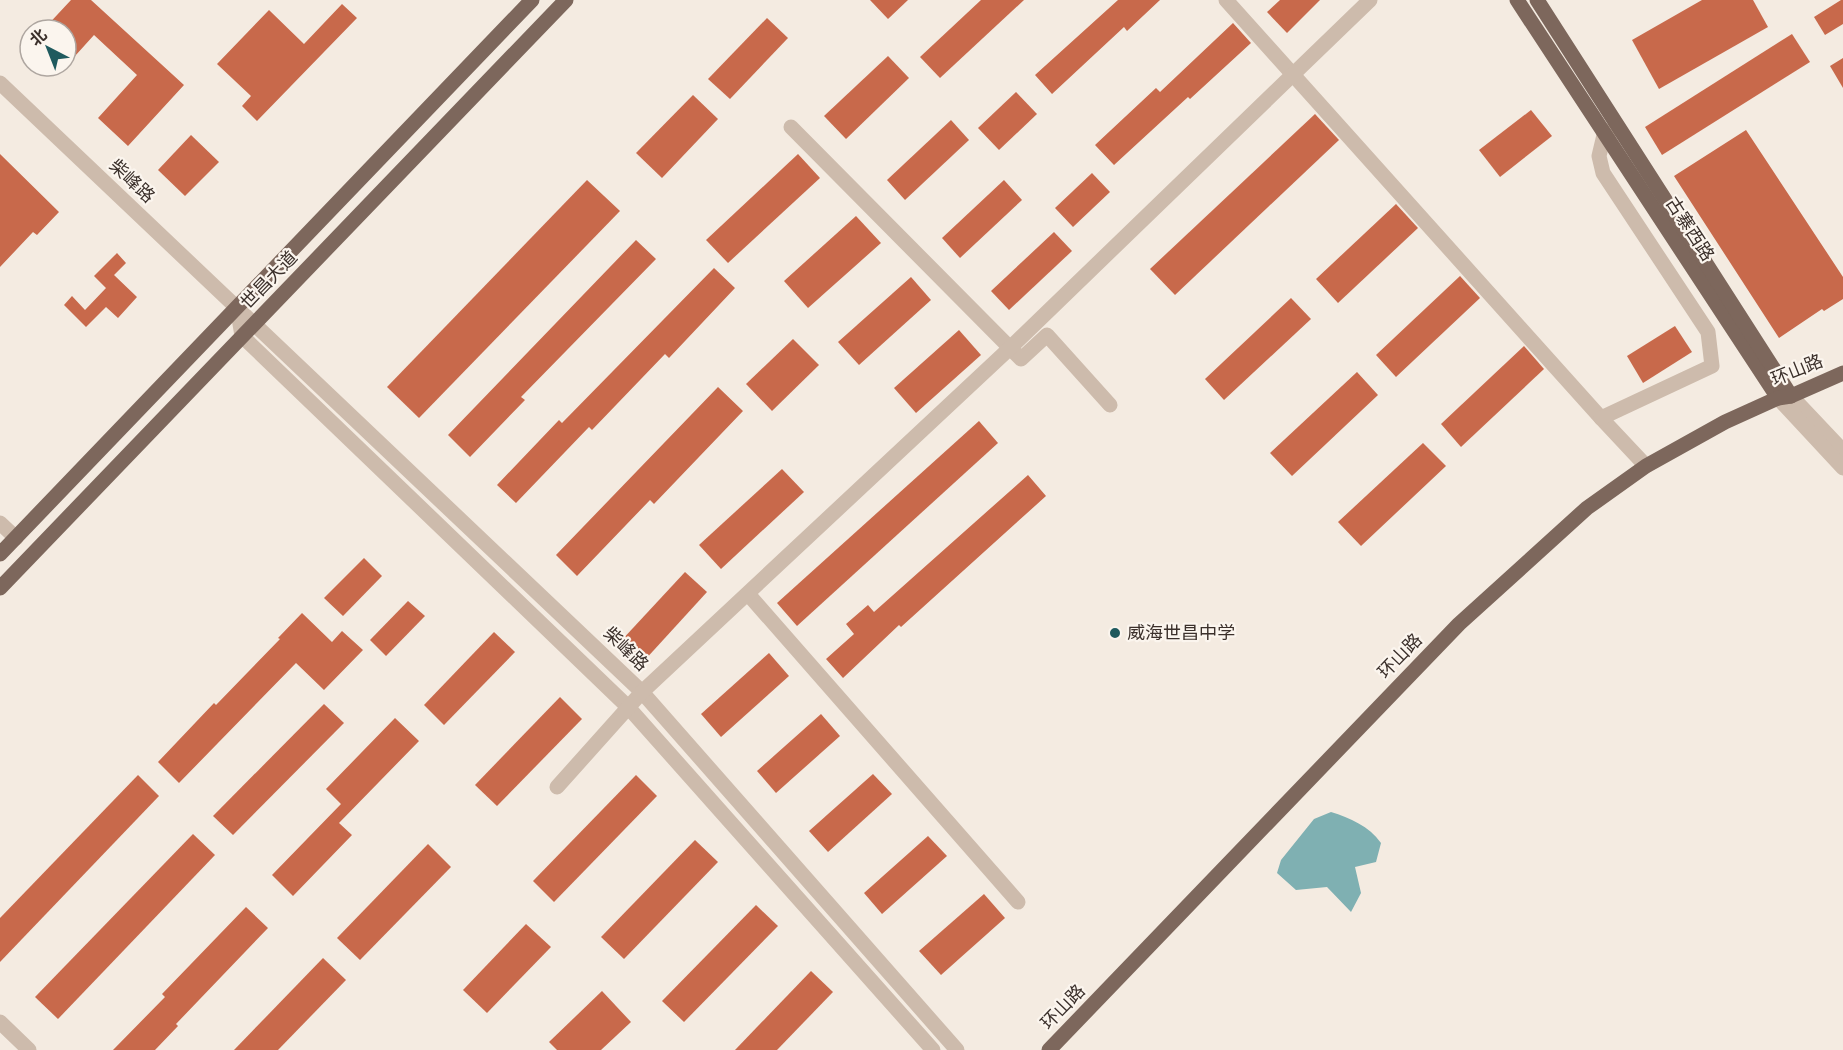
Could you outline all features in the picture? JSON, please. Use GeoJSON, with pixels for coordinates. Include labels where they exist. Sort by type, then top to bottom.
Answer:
{"type":"FeatureCollection","features":[{"type":"Feature","properties":{"kind":"main road","name":"世昌大道"},"geometry":{"type":"LineString","coordinates":[[0,554],[532,0]]}},
{"type":"Feature","properties":{"kind":"main road","name":"世昌大道"},"geometry":{"type":"LineString","coordinates":[[0,588],[566,0]]}},
{"type":"Feature","properties":{"kind":"main road","name":"古寨西路"},"geometry":{"type":"LineString","coordinates":[[1517,0],[1611,130],[1784,397]]}},
{"type":"Feature","properties":{"kind":"main road","name":"古寨西路"},"geometry":{"type":"LineString","coordinates":[[1538,0],[1611,130]]}},
{"type":"Feature","properties":{"kind":"main road","name":"环山路"},"geometry":{"type":"LineString","coordinates":[[1049,1050],[1459,624],[1587,508],[1647,466],[1725,422],[1843,373]]}},
{"type":"Feature","properties":{"kind":"street"},"geometry":{"type":"LineString","coordinates":[[1226,0],[1601,418],[1647,466]]}},
{"type":"Feature","properties":{"kind":"street"},"geometry":{"type":"LineString","coordinates":[[557,787],[642,692],[1010,348],[1370,0]]}},
{"type":"Feature","properties":{"kind":"street","name":"柴峰路"},"geometry":{"type":"LineString","coordinates":[[0,83],[642,692],[957,1050]]}},
{"type":"Feature","properties":{"kind":"street"},"geometry":{"type":"LineString","coordinates":[[791,127],[1021,359],[1047,335],[1110,405]]}},
{"type":"Feature","properties":{"kind":"street"},"geometry":{"type":"LineString","coordinates":[[1601,418],[1712,366],[1708,332],[1603,173],[1599,156],[1611,130]]}},
{"type":"Feature","properties":{"kind":"street"},"geometry":{"type":"LineString","coordinates":[[237,306],[242,336],[628,707],[933,1050]]}},
{"type":"Feature","properties":{"kind":"street","name":"古寨西路"},"geometry":{"type":"LineString","coordinates":[[1784,397],[1843,451]]}},
{"type":"Feature","properties":{"kind":"street","name":"古寨西路"},"geometry":{"type":"LineString","coordinates":[[1784,397],[1843,468]]}},
{"type":"Feature","properties":{"kind":"street"},"geometry":{"type":"LineString","coordinates":[[0,523],[16,538]]}},
{"type":"Feature","properties":{"kind":"street"},"geometry":{"type":"LineString","coordinates":[[748,594],[1017,902]]}},
{"type":"Feature","properties":{"kind":"street"},"geometry":{"type":"LineString","coordinates":[[0,1022],[29,1050]]}},
{"type":"Feature","properties":{"kind":"water"},"geometry":{"type":"Polygon","coordinates":[[[1331,812],[1359,823],[1381,843],[1376,862],[1355,867],[1361,893],[1351,912],[1327,887],[1296,890],[1277,873],[1281,860],[1314,819],[1331,812]]]}},
{"type":"Feature","properties":{"kind":"building"},"geometry":{"type":"Polygon","coordinates":[[[71,0],[91,0],[184,85],[128,146],[98,118],[137,75],[94,35],[78,53],[78,18],[54,18],[71,0]]]}},
{"type":"Feature","properties":{"kind":"building"},"geometry":{"type":"Polygon","coordinates":[[[870,0],[908,0],[888,19],[870,0]]]}},
{"type":"Feature","properties":{"kind":"building"},"geometry":{"type":"Polygon","coordinates":[[[981,0],[1024,0],[940,78],[920,57],[981,0]]]}},
{"type":"Feature","properties":{"kind":"building"},"geometry":{"type":"Polygon","coordinates":[[[1118,0],[1160,0],[1127,31],[1124,27],[1052,94],[1035,75],[1118,0]]]}},
{"type":"Feature","properties":{"kind":"building"},"geometry":{"type":"Polygon","coordinates":[[[1280,0],[1320,0],[1287,33],[1267,12],[1280,0]]]}},
{"type":"Feature","properties":{"kind":"building"},"geometry":{"type":"Polygon","coordinates":[[[1702,0],[1753,0],[1768,27],[1659,89],[1632,40],[1702,0]]]}},
{"type":"Feature","properties":{"kind":"building"},"geometry":{"type":"Polygon","coordinates":[[[1843,0],[1843,24],[1825,35],[1814,17],[1843,0]]]}},
{"type":"Feature","properties":{"kind":"building"},"geometry":{"type":"Polygon","coordinates":[[[342,4],[357,18],[257,121],[242,106],[251,96],[217,64],[269,10],[304,44],[342,4]]]}},
{"type":"Feature","properties":{"kind":"building"},"geometry":{"type":"Polygon","coordinates":[[[767,18],[788,38],[730,99],[708,79],[767,18]]]}},
{"type":"Feature","properties":{"kind":"building"},"geometry":{"type":"Polygon","coordinates":[[[1233,23],[1251,43],[1114,165],[1095,145],[1156,88],[1160,92],[1233,23]]]}},
{"type":"Feature","properties":{"kind":"building"},"geometry":{"type":"Polygon","coordinates":[[[1792,34],[1810,62],[1662,155],[1645,127],[1792,34]]]}},
{"type":"Feature","properties":{"kind":"building"},"geometry":{"type":"Polygon","coordinates":[[[888,56],[909,78],[846,139],[824,116],[888,56]]]}},
{"type":"Feature","properties":{"kind":"building"},"geometry":{"type":"Polygon","coordinates":[[[1843,58],[1843,88],[1830,66],[1843,58]]]}},
{"type":"Feature","properties":{"kind":"building"},"geometry":{"type":"Polygon","coordinates":[[[1016,92],[1037,114],[999,150],[978,128],[1016,92]]]}},
{"type":"Feature","properties":{"kind":"building"},"geometry":{"type":"Polygon","coordinates":[[[693,95],[718,119],[662,178],[636,153],[693,95]]]}},
{"type":"Feature","properties":{"kind":"building"},"geometry":{"type":"Polygon","coordinates":[[[1531,110],[1552,136],[1500,177],[1479,150],[1531,110]]]}},
{"type":"Feature","properties":{"kind":"building"},"geometry":{"type":"Polygon","coordinates":[[[1315,114],[1339,140],[1175,295],[1150,269],[1315,114]]]}},
{"type":"Feature","properties":{"kind":"building"},"geometry":{"type":"Polygon","coordinates":[[[951,120],[969,140],[905,200],[887,180],[951,120]]]}},
{"type":"Feature","properties":{"kind":"building"},"geometry":{"type":"Polygon","coordinates":[[[1746,130],[1843,277],[1843,299],[1824,311],[1822,309],[1779,338],[1674,176],[1746,130]]]}},
{"type":"Feature","properties":{"kind":"building"},"geometry":{"type":"Polygon","coordinates":[[[191,135],[219,162],[185,196],[158,170],[191,135]]]}},
{"type":"Feature","properties":{"kind":"building"},"geometry":{"type":"Polygon","coordinates":[[[0,154],[59,212],[37,235],[33,232],[0,267],[0,154]]]}},
{"type":"Feature","properties":{"kind":"building"},"geometry":{"type":"Polygon","coordinates":[[[798,154],[820,178],[728,263],[706,240],[798,154]]]}},
{"type":"Feature","properties":{"kind":"building"},"geometry":{"type":"Polygon","coordinates":[[[1092,173],[1110,192],[1073,227],[1055,208],[1092,173]]]}},
{"type":"Feature","properties":{"kind":"building"},"geometry":{"type":"Polygon","coordinates":[[[587,180],[620,211],[419,418],[387,387],[587,180]]]}},
{"type":"Feature","properties":{"kind":"building"},"geometry":{"type":"Polygon","coordinates":[[[1004,180],[1022,200],[960,258],[942,238],[1004,180]]]}},
{"type":"Feature","properties":{"kind":"building"},"geometry":{"type":"Polygon","coordinates":[[[1396,204],[1418,228],[1338,303],[1316,279],[1396,204]]]}},
{"type":"Feature","properties":{"kind":"building"},"geometry":{"type":"Polygon","coordinates":[[[856,216],[881,243],[808,308],[784,281],[856,216]]]}},
{"type":"Feature","properties":{"kind":"building"},"geometry":{"type":"Polygon","coordinates":[[[1054,232],[1072,251],[1009,310],[991,291],[1054,232]]]}},
{"type":"Feature","properties":{"kind":"building"},"geometry":{"type":"Polygon","coordinates":[[[636,240],[656,259],[521,397],[525,400],[470,457],[448,435],[636,240]]]}},
{"type":"Feature","properties":{"kind":"building"},"geometry":{"type":"Polygon","coordinates":[[[117,253],[126,263],[114,275],[137,297],[118,318],[106,307],[86,327],[64,305],[72,296],[85,310],[106,288],[94,276],[117,253]]]}},
{"type":"Feature","properties":{"kind":"building"},"geometry":{"type":"Polygon","coordinates":[[[714,268],[735,288],[669,358],[665,354],[592,430],[589,427],[516,503],[497,485],[559,420],[562,423],[714,268]]]}},
{"type":"Feature","properties":{"kind":"building"},"geometry":{"type":"Polygon","coordinates":[[[1460,276],[1480,298],[1396,377],[1376,355],[1460,276]]]}},
{"type":"Feature","properties":{"kind":"building"},"geometry":{"type":"Polygon","coordinates":[[[911,277],[931,300],[859,365],[838,342],[911,277]]]}},
{"type":"Feature","properties":{"kind":"building"},"geometry":{"type":"Polygon","coordinates":[[[1291,298],[1311,319],[1224,400],[1205,379],[1291,298]]]}},
{"type":"Feature","properties":{"kind":"building"},"geometry":{"type":"Polygon","coordinates":[[[1675,326],[1692,352],[1643,383],[1627,356],[1675,326]]]}},
{"type":"Feature","properties":{"kind":"building"},"geometry":{"type":"Polygon","coordinates":[[[959,330],[981,355],[916,413],[894,388],[959,330]]]}},
{"type":"Feature","properties":{"kind":"building"},"geometry":{"type":"Polygon","coordinates":[[[793,339],[819,365],[772,411],[746,384],[793,339]]]}},
{"type":"Feature","properties":{"kind":"building"},"geometry":{"type":"Polygon","coordinates":[[[1524,346],[1544,369],[1461,447],[1441,424],[1524,346]]]}},
{"type":"Feature","properties":{"kind":"building"},"geometry":{"type":"Polygon","coordinates":[[[1357,372],[1378,395],[1292,476],[1270,453],[1357,372]]]}},
{"type":"Feature","properties":{"kind":"building"},"geometry":{"type":"Polygon","coordinates":[[[718,387],[743,411],[654,504],[650,500],[577,576],[556,555],[718,387]]]}},
{"type":"Feature","properties":{"kind":"building"},"geometry":{"type":"Polygon","coordinates":[[[979,421],[998,443],[797,626],[777,603],[979,421]]]}},
{"type":"Feature","properties":{"kind":"building"},"geometry":{"type":"Polygon","coordinates":[[[1423,443],[1446,466],[1361,546],[1338,522],[1423,443]]]}},
{"type":"Feature","properties":{"kind":"building"},"geometry":{"type":"Polygon","coordinates":[[[782,469],[804,492],[721,569],[699,545],[782,469]]]}},
{"type":"Feature","properties":{"kind":"building"},"geometry":{"type":"Polygon","coordinates":[[[1028,475],[1046,496],[901,627],[899,625],[843,678],[826,659],[854,634],[846,624],[868,605],[874,612],[1028,475]]]}},
{"type":"Feature","properties":{"kind":"building"},"geometry":{"type":"Polygon","coordinates":[[[364,558],[382,576],[343,616],[324,598],[364,558]]]}},
{"type":"Feature","properties":{"kind":"building"},"geometry":{"type":"Polygon","coordinates":[[[685,572],[707,592],[643,662],[620,642],[685,572]]]}},
{"type":"Feature","properties":{"kind":"building"},"geometry":{"type":"Polygon","coordinates":[[[408,601],[425,616],[386,656],[370,640],[408,601]]]}},
{"type":"Feature","properties":{"kind":"building"},"geometry":{"type":"Polygon","coordinates":[[[302,613],[332,642],[342,631],[363,650],[324,690],[296,663],[179,783],[158,762],[280,639],[278,638],[302,613]]]}},
{"type":"Feature","properties":{"kind":"building"},"geometry":{"type":"Polygon","coordinates":[[[494,632],[515,652],[444,725],[424,705],[494,632]]]}},
{"type":"Feature","properties":{"kind":"building"},"geometry":{"type":"Polygon","coordinates":[[[769,653],[789,676],[721,737],[701,714],[769,653]]]}},
{"type":"Feature","properties":{"kind":"building"},"geometry":{"type":"Polygon","coordinates":[[[560,697],[582,719],[497,806],[475,785],[560,697]]]}},
{"type":"Feature","properties":{"kind":"building"},"geometry":{"type":"Polygon","coordinates":[[[324,704],[344,723],[233,835],[213,816],[324,704]]]}},
{"type":"Feature","properties":{"kind":"building"},"geometry":{"type":"Polygon","coordinates":[[[821,714],[840,736],[776,793],[757,771],[821,714]]]}},
{"type":"Feature","properties":{"kind":"building"},"geometry":{"type":"Polygon","coordinates":[[[395,718],[419,741],[339,823],[352,835],[293,896],[272,875],[341,804],[326,789],[395,718]]]}},
{"type":"Feature","properties":{"kind":"building"},"geometry":{"type":"Polygon","coordinates":[[[873,774],[892,794],[828,852],[809,831],[873,774]]]}},
{"type":"Feature","properties":{"kind":"building"},"geometry":{"type":"Polygon","coordinates":[[[138,775],[159,796],[0,962],[0,918],[138,775]]]}},
{"type":"Feature","properties":{"kind":"building"},"geometry":{"type":"Polygon","coordinates":[[[636,775],[657,796],[554,902],[533,881],[636,775]]]}},
{"type":"Feature","properties":{"kind":"building"},"geometry":{"type":"Polygon","coordinates":[[[193,834],[215,855],[58,1019],[35,997],[193,834]]]}},
{"type":"Feature","properties":{"kind":"building"},"geometry":{"type":"Polygon","coordinates":[[[928,836],[947,856],[882,914],[864,893],[928,836]]]}},
{"type":"Feature","properties":{"kind":"building"},"geometry":{"type":"Polygon","coordinates":[[[695,840],[718,862],[624,959],[601,937],[695,840]]]}},
{"type":"Feature","properties":{"kind":"building"},"geometry":{"type":"Polygon","coordinates":[[[428,844],[451,867],[360,960],[337,938],[428,844]]]}},
{"type":"Feature","properties":{"kind":"building"},"geometry":{"type":"Polygon","coordinates":[[[984,894],[1005,918],[941,975],[919,951],[984,894]]]}},
{"type":"Feature","properties":{"kind":"building"},"geometry":{"type":"Polygon","coordinates":[[[756,905],[778,926],[684,1022],[662,1001],[756,905]]]}},
{"type":"Feature","properties":{"kind":"building"},"geometry":{"type":"Polygon","coordinates":[[[246,907],[268,928],[176,1024],[178,1026],[155,1050],[113,1050],[165,997],[162,994],[246,907]]]}},
{"type":"Feature","properties":{"kind":"building"},"geometry":{"type":"Polygon","coordinates":[[[526,924],[551,947],[487,1013],[463,990],[526,924]]]}},
{"type":"Feature","properties":{"kind":"building"},"geometry":{"type":"Polygon","coordinates":[[[323,958],[346,980],[278,1050],[234,1050],[323,958]]]}},
{"type":"Feature","properties":{"kind":"building"},"geometry":{"type":"Polygon","coordinates":[[[811,971],[833,992],[777,1050],[735,1050],[811,971]]]}},
{"type":"Feature","properties":{"kind":"building"},"geometry":{"type":"Polygon","coordinates":[[[602,991],[631,1022],[601,1050],[557,1050],[549,1042],[602,991]]]}},
{"type":"Feature","properties":{"kind":"place","name":"威海世昌中学"},"geometry":{"type":"Point","coordinates":[1115,633]}}]}
